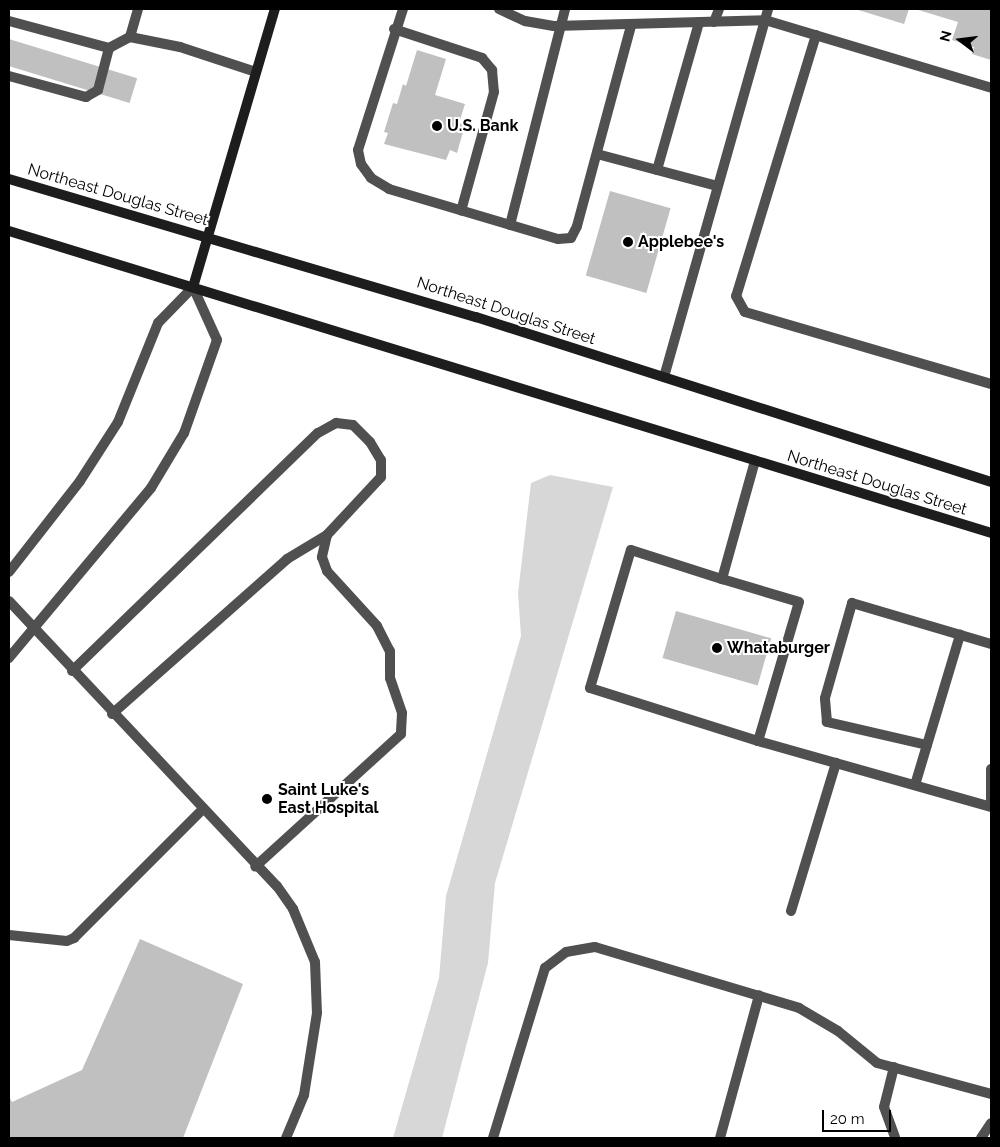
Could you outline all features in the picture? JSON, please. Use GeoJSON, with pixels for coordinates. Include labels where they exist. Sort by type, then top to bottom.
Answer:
{"type":"FeatureCollection","features":[{"type":"Feature","properties":{"kind":"main road"},"geometry":{"type":"LineString","coordinates":[[194,288],[275,9]]}},
{"type":"Feature","properties":{"kind":"main road","name":"Northeast Douglas Street"},"geometry":{"type":"LineString","coordinates":[[9,179],[208,237],[664,378],[991,482]]}},
{"type":"Feature","properties":{"kind":"main road","name":"Northeast Douglas Street"},"geometry":{"type":"LineString","coordinates":[[9,231],[991,533]]}},
{"type":"Feature","properties":{"kind":"street"},"geometry":{"type":"LineString","coordinates":[[130,37],[138,9]]}},
{"type":"Feature","properties":{"kind":"street"},"geometry":{"type":"LineString","coordinates":[[403,9],[394,29],[358,150],[361,164],[371,178],[389,189],[558,239],[571,238],[597,154],[631,26]]}},
{"type":"Feature","properties":{"kind":"street"},"geometry":{"type":"LineString","coordinates":[[499,9],[526,21],[563,26],[631,26],[765,20],[991,88]]}},
{"type":"Feature","properties":{"kind":"street"},"geometry":{"type":"LineString","coordinates":[[510,225],[563,26],[565,9]]}},
{"type":"Feature","properties":{"kind":"street"},"geometry":{"type":"LineString","coordinates":[[714,22],[719,9]]}},
{"type":"Feature","properties":{"kind":"street"},"geometry":{"type":"LineString","coordinates":[[664,378],[768,9]]}},
{"type":"Feature","properties":{"kind":"street"},"geometry":{"type":"LineString","coordinates":[[9,21],[109,48],[130,37],[180,47],[256,72]]}},
{"type":"Feature","properties":{"kind":"street"},"geometry":{"type":"LineString","coordinates":[[657,170],[699,23]]}},
{"type":"Feature","properties":{"kind":"street"},"geometry":{"type":"LineString","coordinates":[[394,29],[482,58],[492,70],[494,92],[461,211]]}},
{"type":"Feature","properties":{"kind":"street"},"geometry":{"type":"LineString","coordinates":[[816,36],[736,296],[745,312],[991,384]]}},
{"type":"Feature","properties":{"kind":"street"},"geometry":{"type":"LineString","coordinates":[[9,76],[86,97],[98,90],[109,48]]}},
{"type":"Feature","properties":{"kind":"street"},"geometry":{"type":"LineString","coordinates":[[597,154],[717,186]]}},
{"type":"Feature","properties":{"kind":"street"},"geometry":{"type":"LineString","coordinates":[[9,572],[80,481],[118,422],[158,323],[194,288],[217,340],[184,433],[151,488],[9,658]]}},
{"type":"Feature","properties":{"kind":"street"},"geometry":{"type":"LineString","coordinates":[[72,671],[318,433],[336,423],[353,425],[381,460],[382,477],[328,535],[287,558],[112,714]]}},
{"type":"Feature","properties":{"kind":"street"},"geometry":{"type":"LineString","coordinates":[[722,579],[755,461]]}},
{"type":"Feature","properties":{"kind":"street"},"geometry":{"type":"LineString","coordinates":[[255,867],[401,734],[402,713],[390,678],[390,651],[377,626],[327,571],[322,557],[328,535]]}},
{"type":"Feature","properties":{"kind":"street"},"geometry":{"type":"LineString","coordinates":[[758,741],[798,602],[631,550],[590,688],[758,741],[991,807]]}},
{"type":"Feature","properties":{"kind":"street"},"geometry":{"type":"LineString","coordinates":[[9,601],[255,867],[276,886],[292,910],[315,962],[317,1013],[314,1054],[304,1095],[286,1138]]}},
{"type":"Feature","properties":{"kind":"street"},"geometry":{"type":"LineString","coordinates":[[927,745],[827,722],[825,698],[852,603],[991,644]]}},
{"type":"Feature","properties":{"kind":"street"},"geometry":{"type":"LineString","coordinates":[[914,785],[960,635]]}},
{"type":"Feature","properties":{"kind":"street"},"geometry":{"type":"LineString","coordinates":[[791,910],[836,763]]}},
{"type":"Feature","properties":{"kind":"street"},"geometry":{"type":"LineString","coordinates":[[991,768],[991,802]]}},
{"type":"Feature","properties":{"kind":"street"},"geometry":{"type":"LineString","coordinates":[[9,934],[68,941],[74,938],[202,810]]}},
{"type":"Feature","properties":{"kind":"street"},"geometry":{"type":"LineString","coordinates":[[493,1138],[545,968],[566,952],[595,947],[799,1008],[838,1031],[877,1063],[991,1094]]}},
{"type":"Feature","properties":{"kind":"street"},"geometry":{"type":"LineString","coordinates":[[720,1138],[759,995]]}},
{"type":"Feature","properties":{"kind":"street"},"geometry":{"type":"LineString","coordinates":[[894,1067],[884,1107],[894,1138]]}},
{"type":"Feature","properties":{"kind":"street"},"geometry":{"type":"LineString","coordinates":[[981,1138],[991,1123]]}},
{"type":"Feature","properties":{"kind":"shaded area"},"geometry":{"type":"Polygon","coordinates":[[[550,475],[613,487],[495,883],[488,963],[442,1138],[393,1138],[439,978],[446,896],[521,636],[518,593],[531,483],[550,475]]]}},
{"type":"Feature","properties":{"kind":"building"},"geometry":{"type":"Polygon","coordinates":[[[855,9],[909,9],[904,24],[855,9]]]}},
{"type":"Feature","properties":{"kind":"building"},"geometry":{"type":"Polygon","coordinates":[[[915,9],[991,9],[991,60],[972,54],[974,47],[952,40],[958,22],[915,9]]]}},
{"type":"Feature","properties":{"kind":"building"},"geometry":{"type":"Polygon","coordinates":[[[9,39],[137,78],[130,103],[9,66],[9,39]]]}},
{"type":"Feature","properties":{"kind":"building"},"geometry":{"type":"Polygon","coordinates":[[[417,50],[446,59],[435,95],[465,104],[459,123],[465,125],[457,153],[450,150],[446,160],[384,144],[388,133],[384,132],[393,103],[397,104],[403,84],[406,86],[417,50]]]}},
{"type":"Feature","properties":{"kind":"building","name":"Applebee's"},"geometry":{"type":"Polygon","coordinates":[[[610,191],[671,208],[646,293],[586,276],[610,191]]]}},
{"type":"Feature","properties":{"kind":"building","name":"Whataburger"},"geometry":{"type":"Polygon","coordinates":[[[676,611],[771,638],[758,685],[662,658],[676,611]]]}},
{"type":"Feature","properties":{"kind":"building"},"geometry":{"type":"Polygon","coordinates":[[[140,939],[243,984],[183,1138],[9,1138],[9,1096],[12,1102],[82,1070],[140,939]]]}},
{"type":"Feature","properties":{"kind":"place","name":"U.S. Bank"},"geometry":{"type":"Point","coordinates":[437,126]}},
{"type":"Feature","properties":{"kind":"place","name":"Applebee's"},"geometry":{"type":"Point","coordinates":[628,242]}},
{"type":"Feature","properties":{"kind":"place","name":"Whataburger"},"geometry":{"type":"Point","coordinates":[717,648]}},
{"type":"Feature","properties":{"kind":"place","name":"Saint Luke's East Hospital"},"geometry":{"type":"Point","coordinates":[267,799]}}]}
